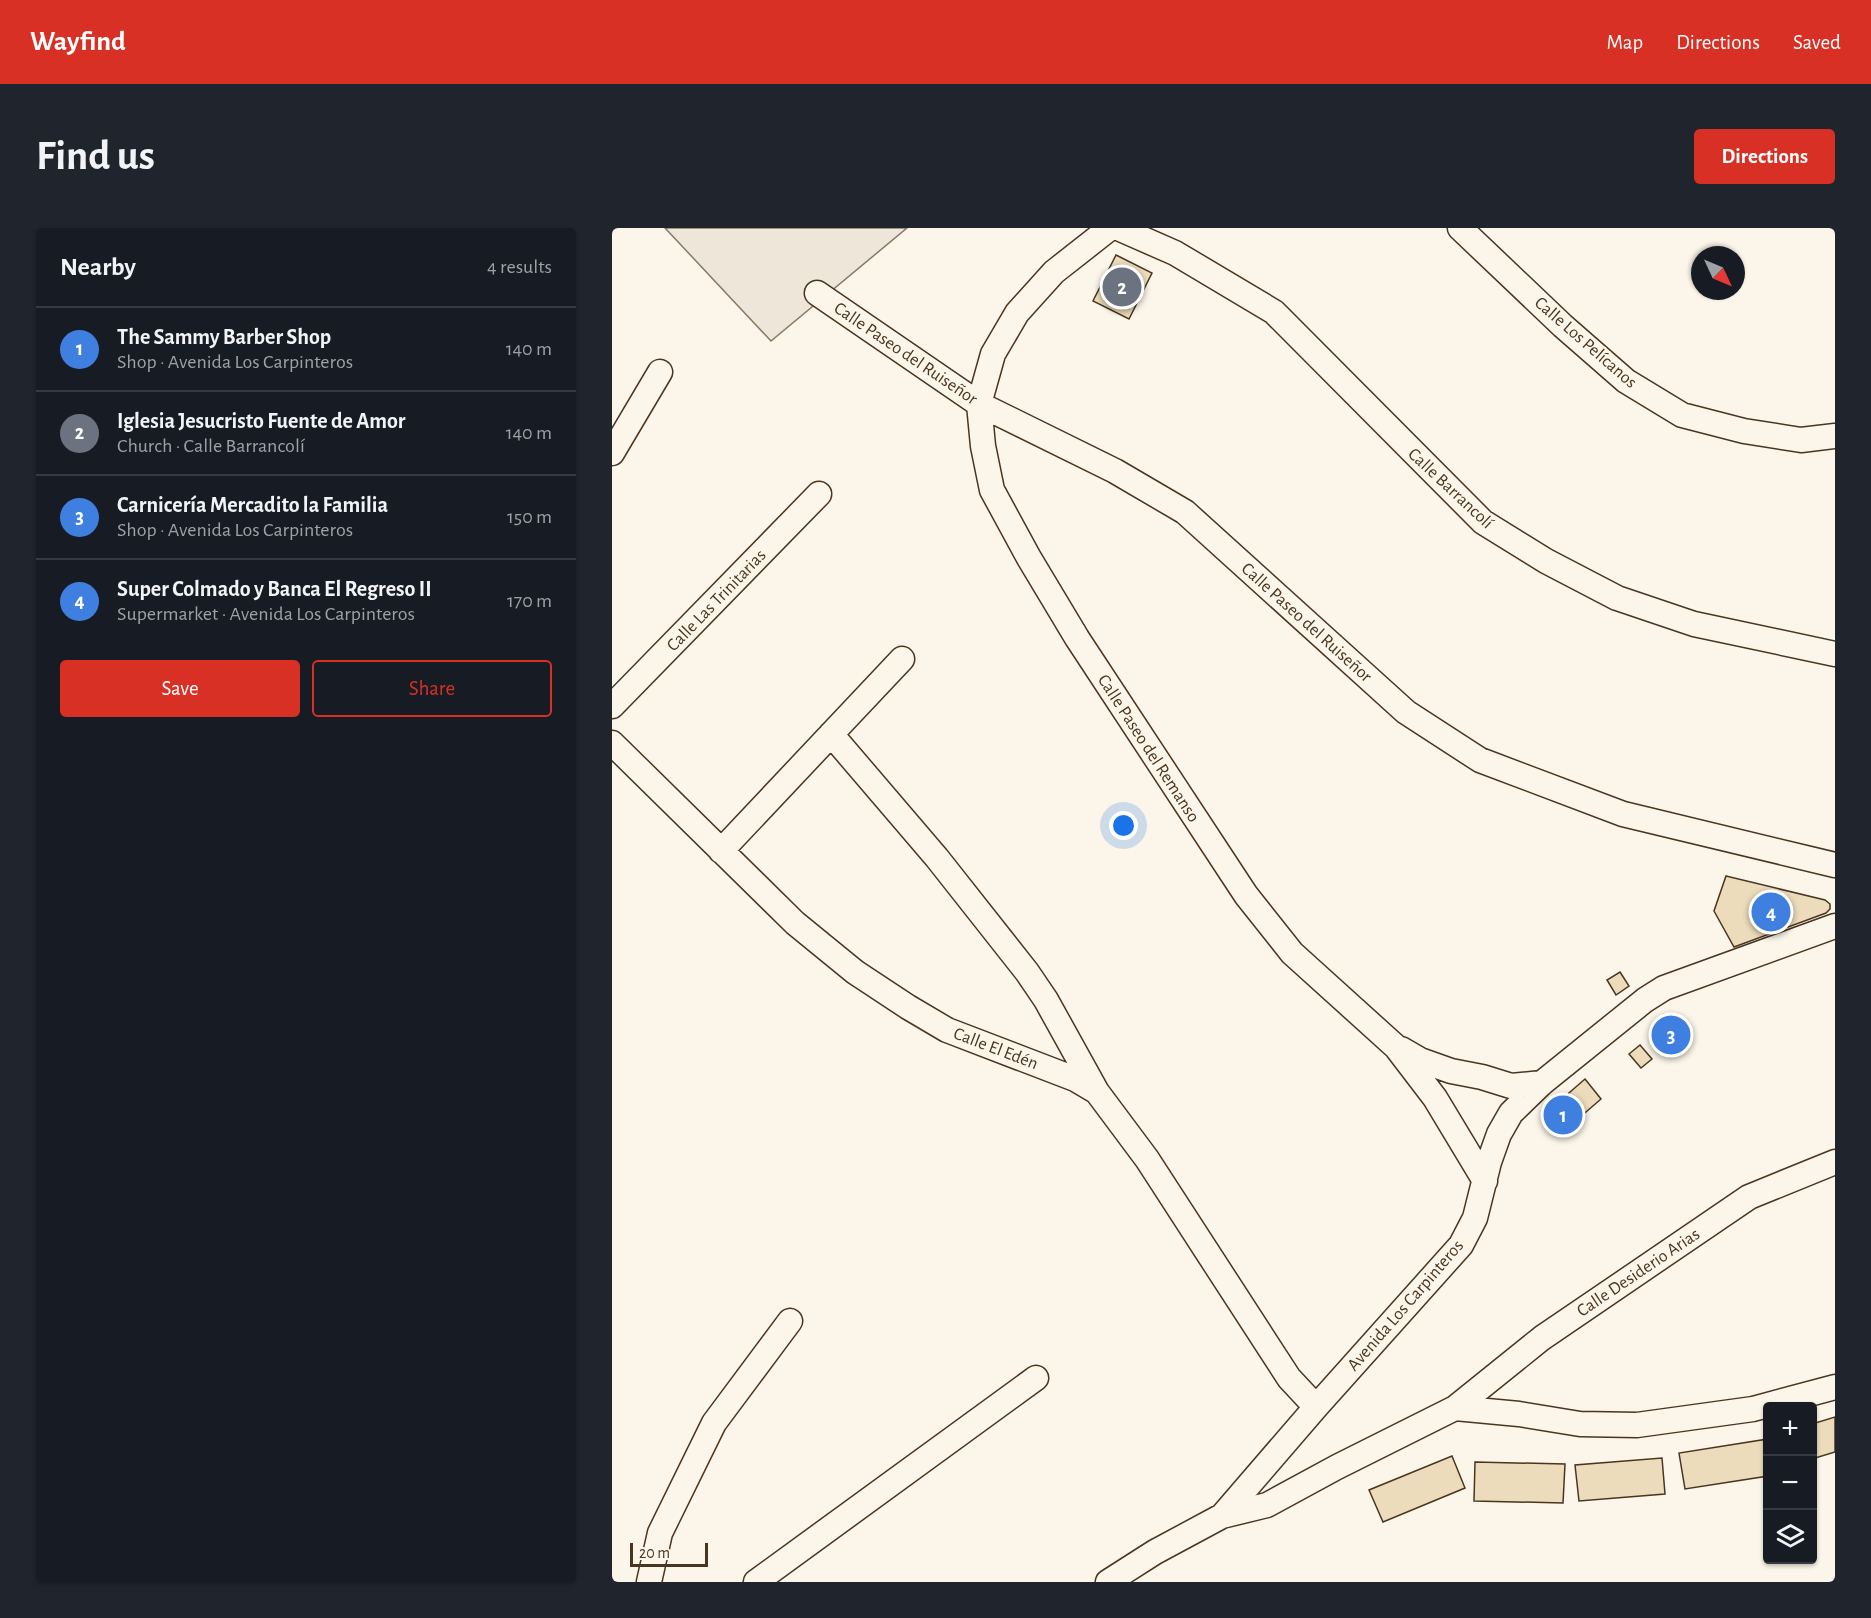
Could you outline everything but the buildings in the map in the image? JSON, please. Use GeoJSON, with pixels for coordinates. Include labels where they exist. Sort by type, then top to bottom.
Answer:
{"type":"FeatureCollection","features":[{"type":"Feature","properties":{"kind":"street"},"geometry":{"type":"LineString","coordinates":[[979,404],[993,354],[1017,313],[1054,272],[1110,228]]}},
{"type":"Feature","properties":{"kind":"street","name":"Calle Barrancolí"},"geometry":{"type":"LineString","coordinates":[[1118,228],[1175,253],[1274,312],[1483,522],[1546,561],[1617,598],[1694,624],[1835,654]]}},
{"type":"Feature","properties":{"kind":"street","name":"Calle Los Pelícanos"},"geometry":{"type":"LineString","coordinates":[[1460,228],[1563,326],[1626,381],[1682,415],[1744,431],[1801,440],[1835,436]]}},
{"type":"Feature","properties":{"kind":"street","name":"Calle Paseo del Ruiseñor"},"geometry":{"type":"LineString","coordinates":[[817,293],[979,404],[1115,471],[1185,512],[1406,712],[1480,760],[1623,814],[1835,865]]}},
{"type":"Feature","properties":{"kind":"street"},"geometry":{"type":"LineString","coordinates":[[612,453],[660,372]]}},
{"type":"Feature","properties":{"kind":"street","name":"Calle Paseo del Remanso"},"geometry":{"type":"LineString","coordinates":[[979,404],[983,446],[992,490],[1077,638],[1246,896],[1292,953],[1396,1047]]}},
{"type":"Feature","properties":{"kind":"street","name":"Calle Las Trinitarias"},"geometry":{"type":"LineString","coordinates":[[612,706],[819,494]]}},
{"type":"Feature","properties":{"kind":"street"},"geometry":{"type":"LineString","coordinates":[[721,851],[902,659]]}},
{"type":"Feature","properties":{"kind":"street"},"geometry":{"type":"LineString","coordinates":[[831,734],[937,858],[1027,972],[1046,1000],[1097,1092]]}},
{"type":"Feature","properties":{"kind":"street","name":"Calle El Edén"},"geometry":{"type":"LineString","coordinates":[[612,743],[795,923],[855,972],[947,1030],[1075,1079],[1097,1092],[1147,1160],[1289,1378],[1316,1407]]}},
{"type":"Feature","properties":{"kind":"street","name":"Avenida Los Carpinteros"},"geometry":{"type":"LineString","coordinates":[[1222,1516],[1461,1245],[1475,1218],[1498,1134],[1511,1113],[1542,1083],[1645,1000],[1665,988],[1835,926]]}},
{"type":"Feature","properties":{"kind":"street"},"geometry":{"type":"LineString","coordinates":[[1396,1047],[1420,1060],[1451,1071],[1511,1086],[1542,1083]]}},
{"type":"Feature","properties":{"kind":"street"},"geometry":{"type":"LineString","coordinates":[[1396,1047],[1435,1098],[1485,1181]]}},
{"type":"Feature","properties":{"kind":"street","name":"Calle Desiderio Arias"},"geometry":{"type":"LineString","coordinates":[[1222,1516],[1267,1505],[1455,1408],[1542,1338],[1749,1197],[1835,1162]]}},
{"type":"Feature","properties":{"kind":"street"},"geometry":{"type":"LineString","coordinates":[[649,1582],[660,1533],[714,1423],[790,1320]]}},
{"type":"Feature","properties":{"kind":"street"},"geometry":{"type":"LineString","coordinates":[[756,1582],[1036,1378]]}},
{"type":"Feature","properties":{"kind":"street"},"geometry":{"type":"LineString","coordinates":[[1455,1408],[1519,1414],[1580,1424],[1637,1425],[1753,1409],[1835,1387]]}},
{"type":"Feature","properties":{"kind":"street"},"geometry":{"type":"LineString","coordinates":[[1108,1582],[1155,1552],[1222,1516]]}},
{"type":"Feature","properties":{"kind":"shaded area"},"geometry":{"type":"Polygon","coordinates":[[[665,228],[907,228],[771,341],[665,228]]]}},
{"type":"Feature","properties":{"kind":"place","name":"Iglesia Jesucristo Fuente de Amor"},"geometry":{"type":"Point","coordinates":[1122,287]}},
{"type":"Feature","properties":{"kind":"place","name":"Super Colmado y Banca El Regreso II"},"geometry":{"type":"Point","coordinates":[1771,912]}},
{"type":"Feature","properties":{"kind":"place","name":"Carnicería Mercadito la Familia"},"geometry":{"type":"Point","coordinates":[1671,1035]}},
{"type":"Feature","properties":{"kind":"place","name":"The Sammy Barber Shop"},"geometry":{"type":"Point","coordinates":[1563,1115]}}]}
